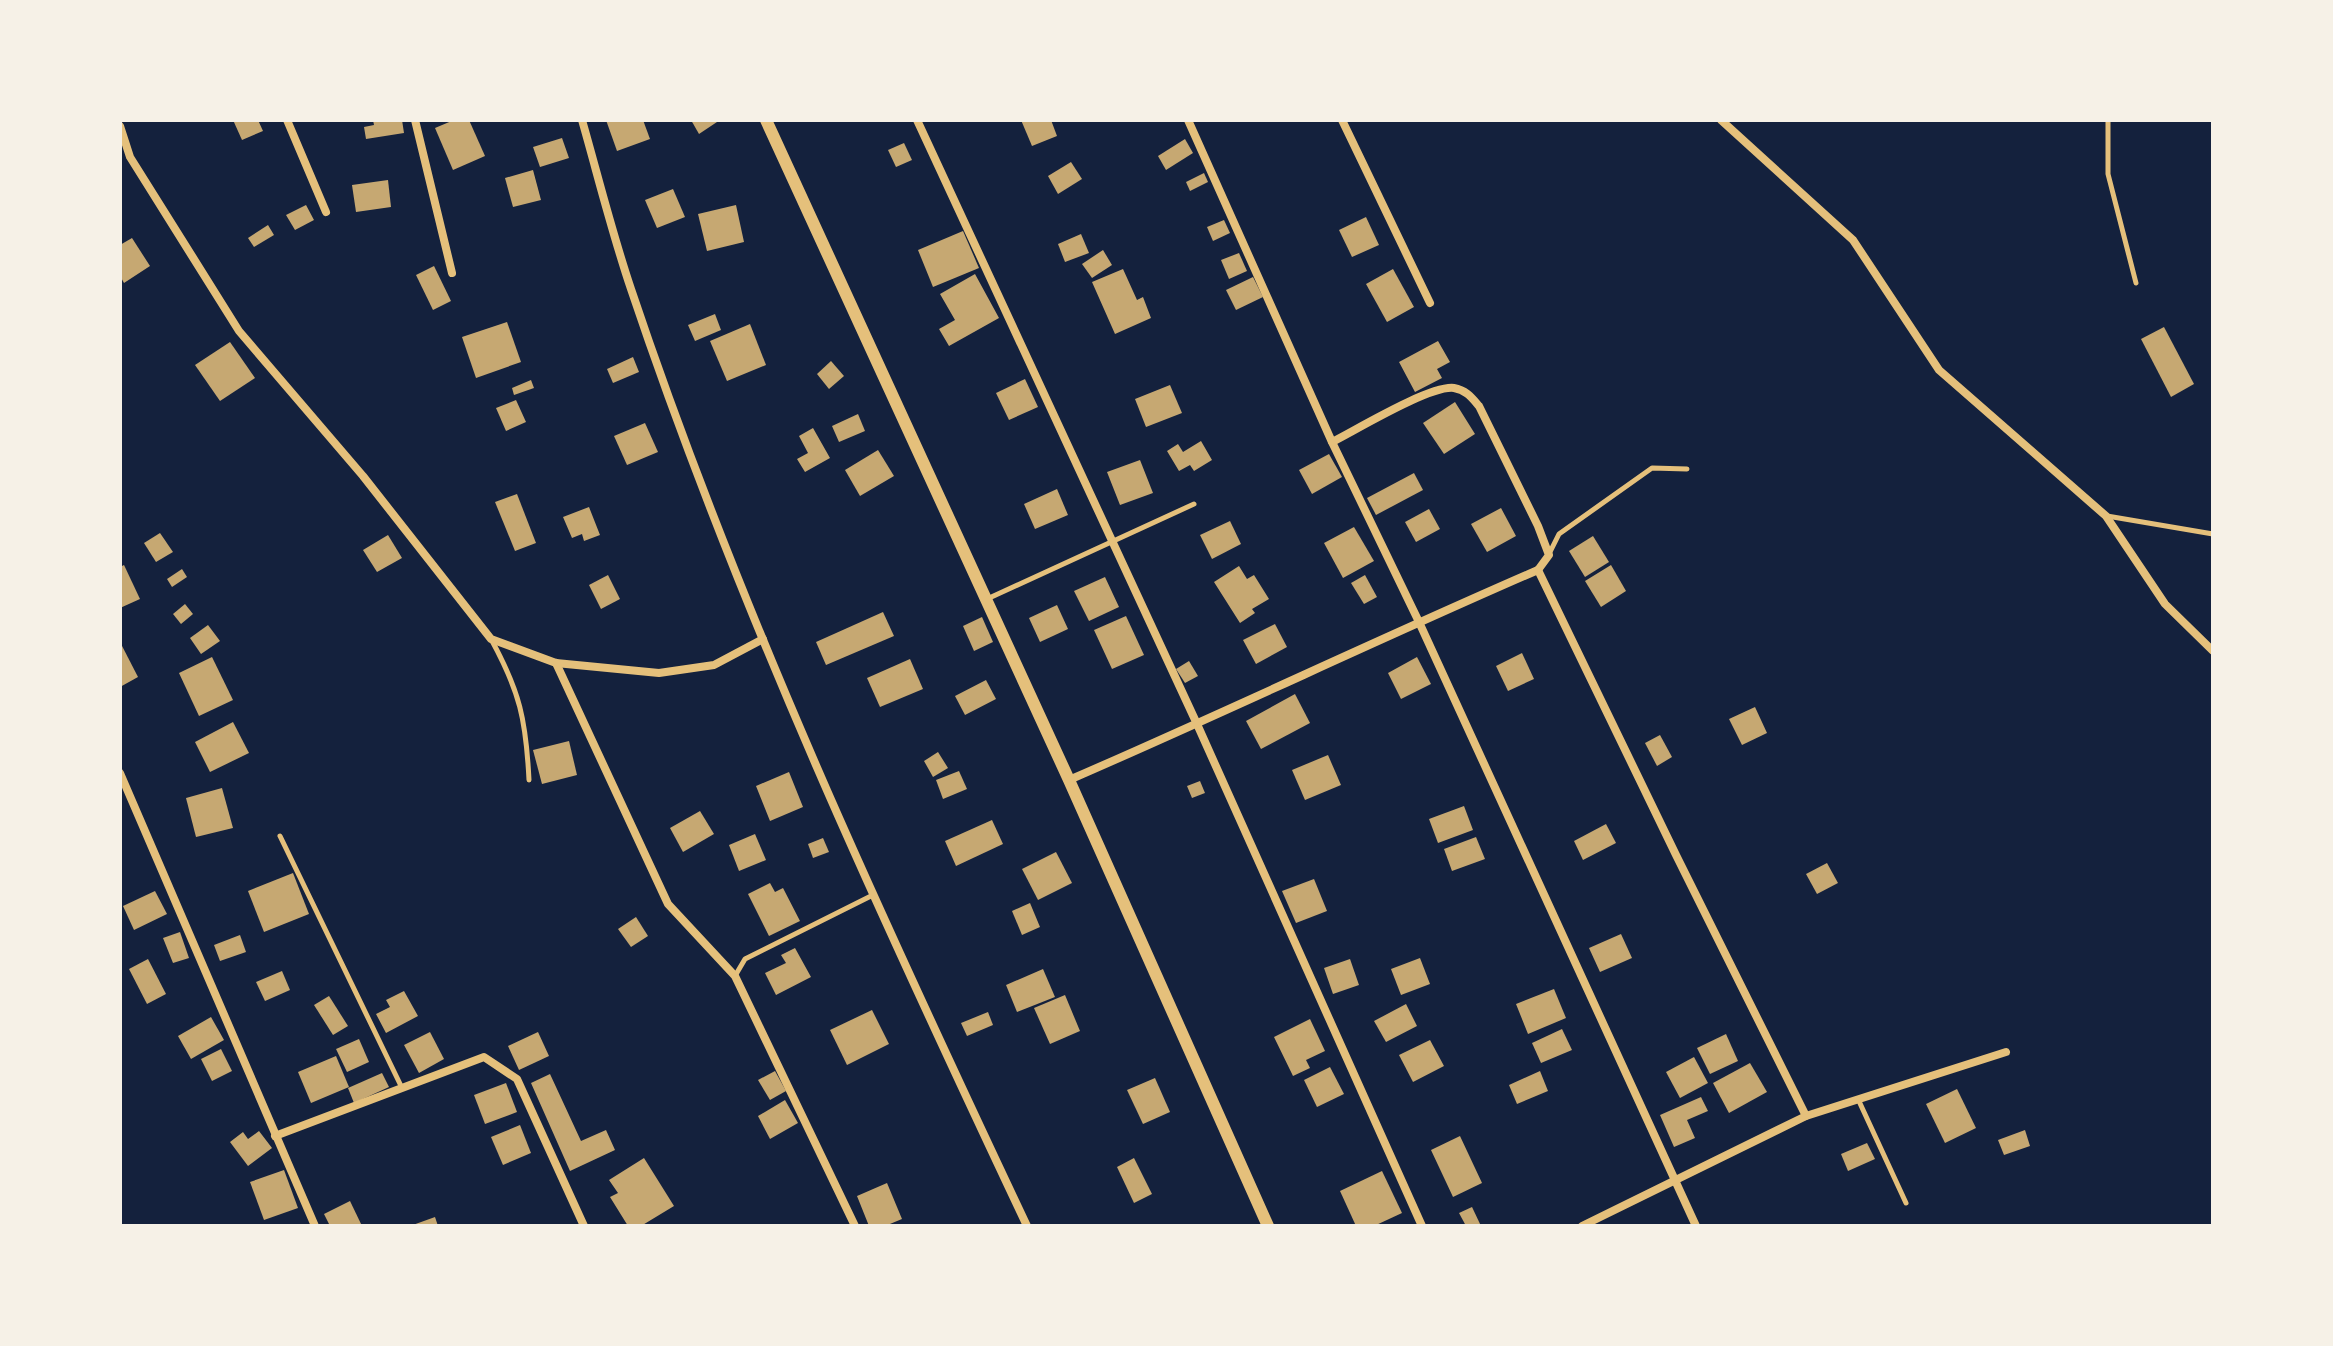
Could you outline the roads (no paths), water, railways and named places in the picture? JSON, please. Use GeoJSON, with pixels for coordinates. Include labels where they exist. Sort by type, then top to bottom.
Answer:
{"type":"FeatureCollection","features":[{"type":"Feature","properties":{"kind":"street"},"geometry":{"type":"LineString","coordinates":[[287,120],[326,212]]}},
{"type":"Feature","properties":{"kind":"street"},"geometry":{"type":"LineString","coordinates":[[415,120],[452,273]]}},
{"type":"Feature","properties":{"kind":"street"},"geometry":{"type":"LineString","coordinates":[[582,120],[631,287],[714,518],[896,948],[1027,1226]]}},
{"type":"Feature","properties":{"kind":"street"},"geometry":{"type":"LineString","coordinates":[[917,120],[1197,724],[1422,1226]]}},
{"type":"Feature","properties":{"kind":"street"},"geometry":{"type":"LineString","coordinates":[[1188,120],[1332,442],[1419,622],[1696,1226]]}},
{"type":"Feature","properties":{"kind":"street"},"geometry":{"type":"LineString","coordinates":[[1342,120],[1430,303]]}},
{"type":"Feature","properties":{"kind":"street"},"geometry":{"type":"LineString","coordinates":[[1721,120],[1853,240],[1939,370],[2106,516],[2165,604],[2213,651]]}},
{"type":"Feature","properties":{"kind":"street"},"geometry":{"type":"LineString","coordinates":[[769,121],[1268,1226]]}},
{"type":"Feature","properties":{"kind":"street"},"geometry":{"type":"LineString","coordinates":[[120,126],[130,157],[239,331],[363,476],[491,639],[556,663],[659,673],[714,665],[763,639]]}},
{"type":"Feature","properties":{"kind":"street"},"geometry":{"type":"LineString","coordinates":[[1069,780],[1538,570],[1549,555],[1479,406],[1466,392],[1453,388],[1441,389],[1419,397],[1332,442]]}},
{"type":"Feature","properties":{"kind":"street"},"geometry":{"type":"LineString","coordinates":[[1538,570],[1806,1116]]}},
{"type":"Feature","properties":{"kind":"street"},"geometry":{"type":"LineString","coordinates":[[556,663],[668,904],[735,976],[855,1226]]}},
{"type":"Feature","properties":{"kind":"street"},"geometry":{"type":"LineString","coordinates":[[120,773],[315,1226]]}},
{"type":"Feature","properties":{"kind":"street"},"geometry":{"type":"LineString","coordinates":[[1582,1226],[1806,1116],[2006,1052]]}},
{"type":"Feature","properties":{"kind":"street"},"geometry":{"type":"LineString","coordinates":[[275,1136],[484,1057],[517,1079],[584,1226]]}},
{"type":"Feature","properties":{"kind":"lane"},"geometry":{"type":"LineString","coordinates":[[2108,120],[2108,174],[2136,283]]}},
{"type":"Feature","properties":{"kind":"lane"},"geometry":{"type":"LineString","coordinates":[[1549,555],[1559,534],[1652,468],[1687,469]]}},
{"type":"Feature","properties":{"kind":"lane"},"geometry":{"type":"LineString","coordinates":[[986,600],[1194,504]]}},
{"type":"Feature","properties":{"kind":"lane"},"geometry":{"type":"LineString","coordinates":[[2106,516],[2213,534]]}},
{"type":"Feature","properties":{"kind":"lane"},"geometry":{"type":"LineString","coordinates":[[491,639],[509,672],[522,709],[529,780]]}},
{"type":"Feature","properties":{"kind":"lane"},"geometry":{"type":"LineString","coordinates":[[280,836],[402,1088]]}},
{"type":"Feature","properties":{"kind":"lane"},"geometry":{"type":"LineString","coordinates":[[735,976],[745,959],[873,895]]}},
{"type":"Feature","properties":{"kind":"lane"},"geometry":{"type":"LineString","coordinates":[[1858,1099],[1906,1203]]}}]}
